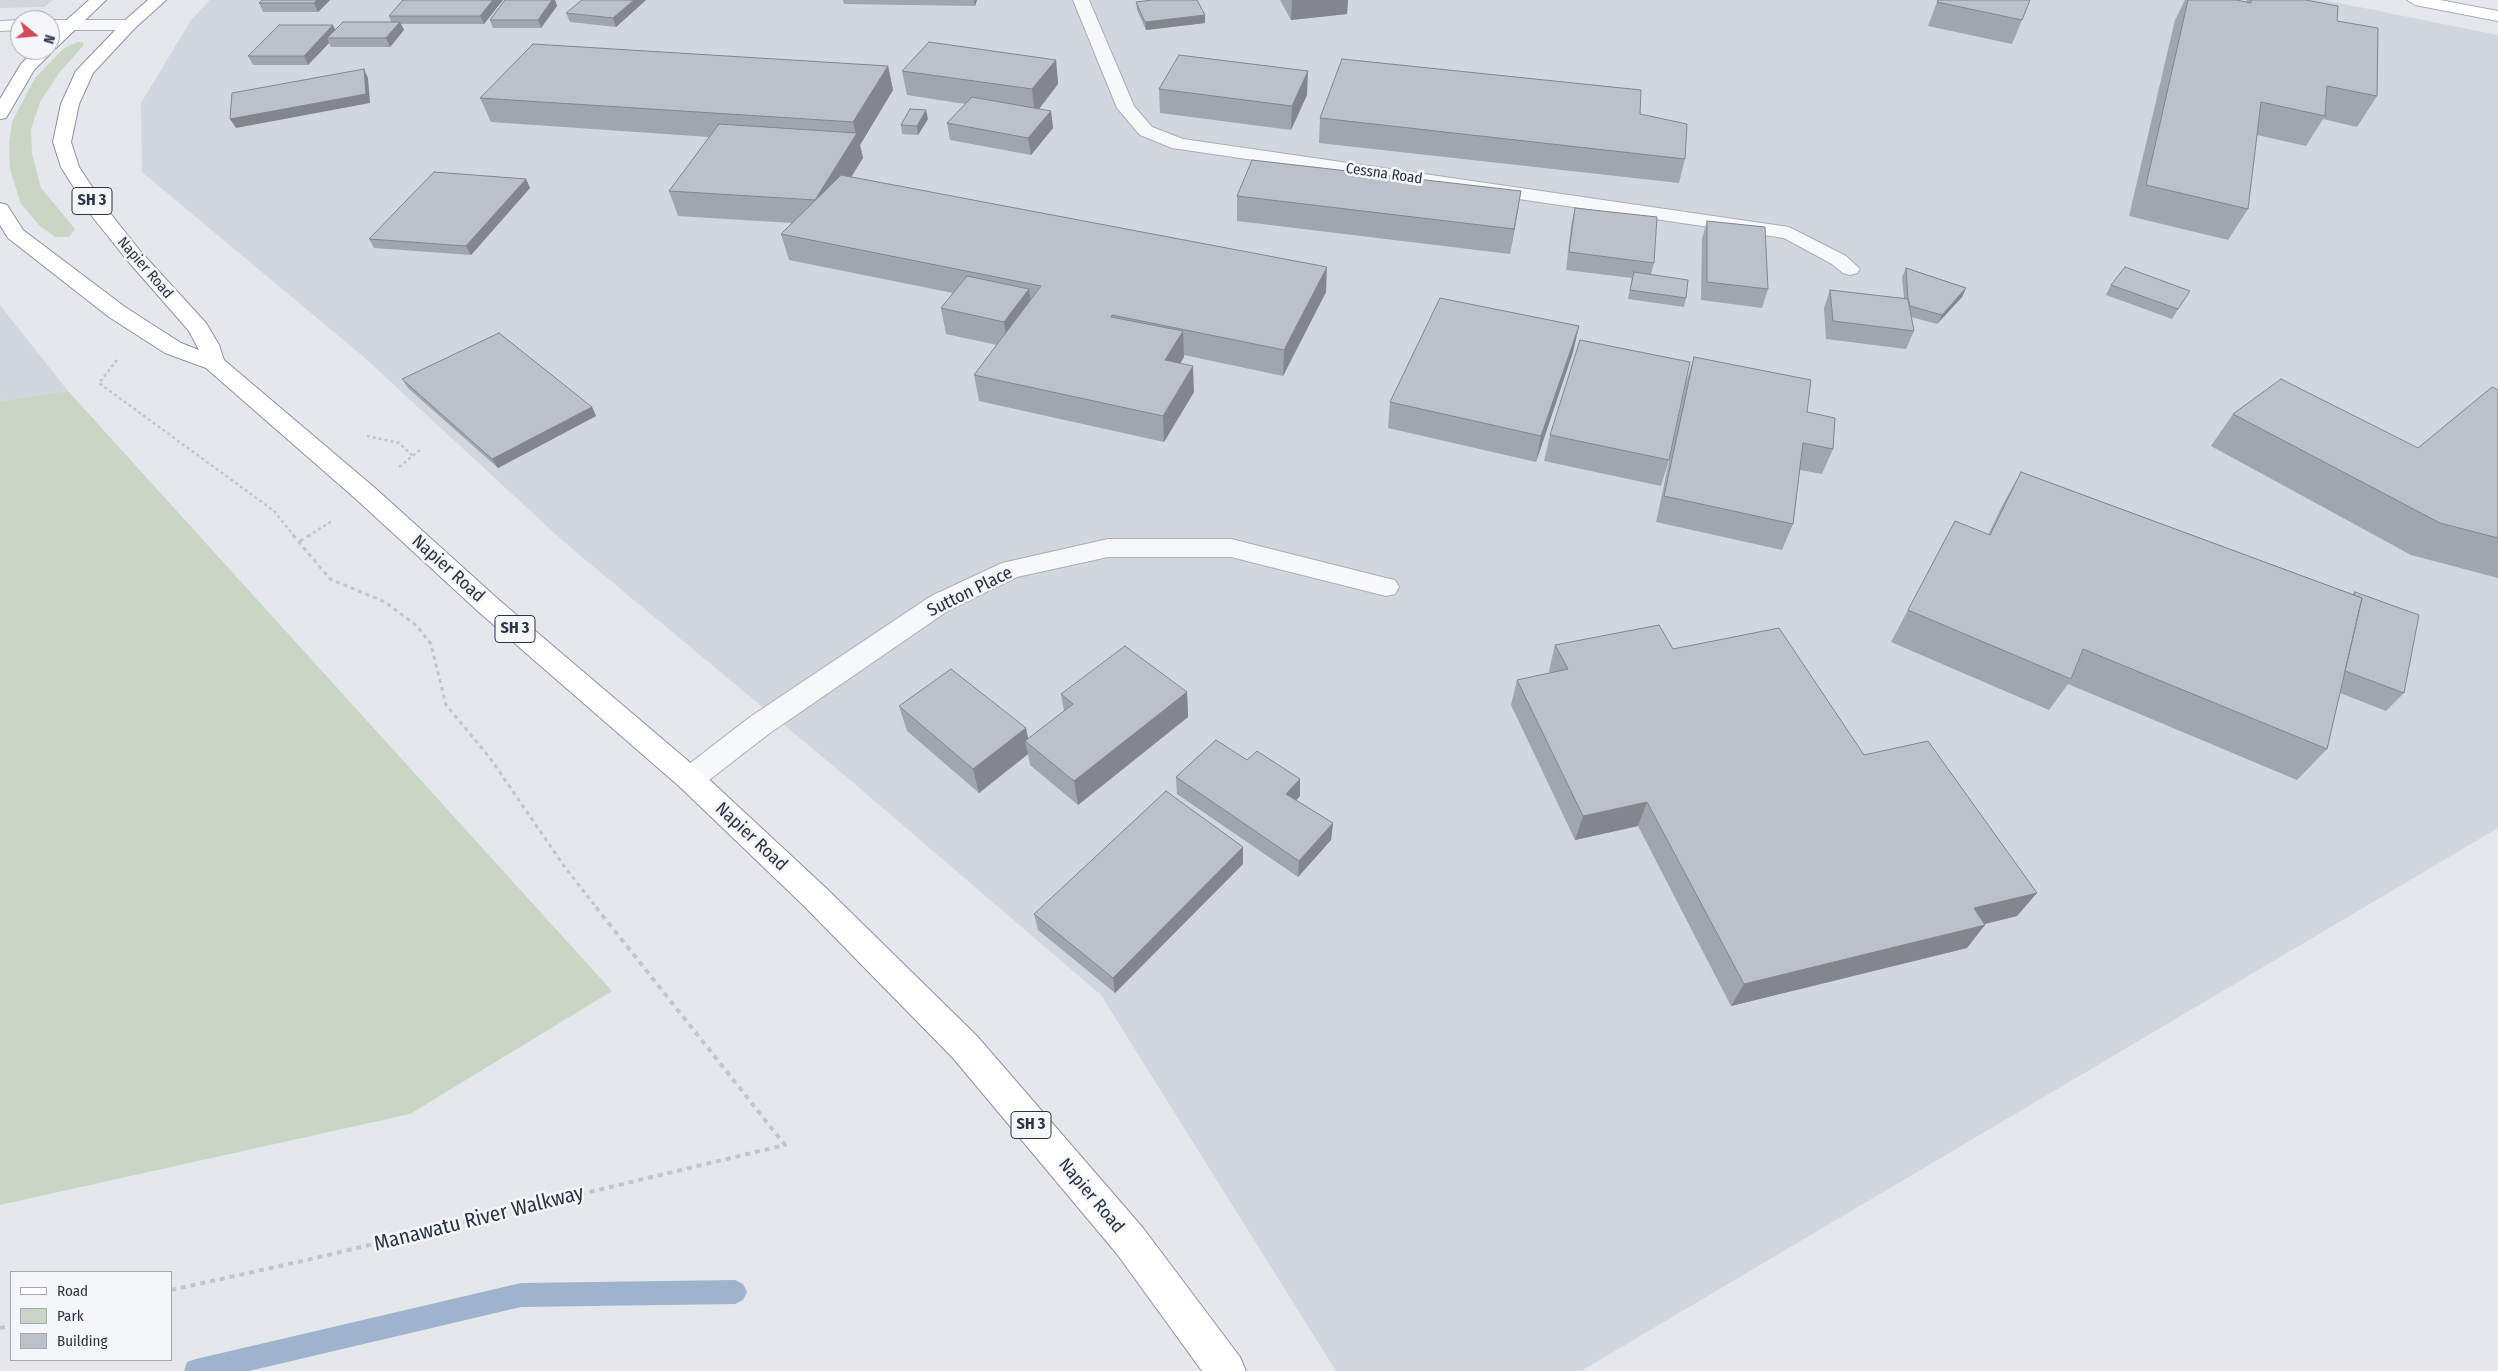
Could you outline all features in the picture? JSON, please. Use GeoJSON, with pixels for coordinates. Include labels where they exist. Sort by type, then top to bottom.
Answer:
{"type":"FeatureCollection","features":[{"type":"Feature","properties":{"kind":"main road"},"geometry":{"type":"LineString","coordinates":[[60,33],[98,0]]}},
{"type":"Feature","properties":{"kind":"main road","name":"Napier Road"},"geometry":{"type":"LineString","coordinates":[[158,0],[129,25],[85,71],[70,104],[62,142],[70,167],[98,211],[134,256],[198,328],[208,345],[214,363]]}},
{"type":"Feature","properties":{"kind":"main road"},"geometry":{"type":"LineString","coordinates":[[2414,0],[2498,16]]}},
{"type":"Feature","properties":{"kind":"main road"},"geometry":{"type":"LineString","coordinates":[[0,114],[28,68],[35,60]]}},
{"type":"Feature","properties":{"kind":"main road","name":"Napier Road"},"geometry":{"type":"LineString","coordinates":[[0,209],[15,234],[117,312],[173,348],[214,363],[366,494],[490,608],[690,779],[815,897],[965,1047],[1130,1242],[1226,1371]]}},
{"type":"Feature","properties":{"kind":"street","name":"Cessna Road"},"geometry":{"type":"LineString","coordinates":[[1081,0],[1126,108],[1146,131],[1179,144],[1789,233],[1839,260],[1850,269]]}},
{"type":"Feature","properties":{"kind":"street"},"geometry":{"type":"LineString","coordinates":[[60,25],[129,25]]}},
{"type":"Feature","properties":{"kind":"street","name":"Sutton Place"},"geometry":{"type":"LineString","coordinates":[[690,779],[760,725],[940,603],[1012,569],[1108,548],[1231,548],[1386,587]]}},
{"type":"Feature","properties":{"kind":"path"},"geometry":{"type":"LineString","coordinates":[[110,369],[99,383],[274,511],[300,541],[324,527]]}},
{"type":"Feature","properties":{"kind":"path","name":"Manawatu River Walkway"},"geometry":{"type":"LineString","coordinates":[[172,1290],[317,1258],[785,1145],[638,963],[564,866],[490,758],[446,704],[439,684],[431,644],[417,626],[385,602],[330,579],[300,541]]}},
{"type":"Feature","properties":{"kind":"shaded area"},"geometry":{"type":"Polygon","coordinates":[[[0,0],[53,0],[44,7],[0,8],[0,0]]]}},
{"type":"Feature","properties":{"kind":"shaded area"},"geometry":{"type":"Polygon","coordinates":[[[210,0],[2324,0],[2498,35],[2498,828],[1581,1371],[1336,1371],[1101,995],[849,779],[564,542],[365,358],[142,172],[141,103],[191,20],[210,0]]]}},
{"type":"Feature","properties":{"kind":"shaded area"},"geometry":{"type":"Polygon","coordinates":[[[0,305],[68,391],[0,401],[0,305]]]}},
{"type":"Feature","properties":{"kind":"green space"},"geometry":{"type":"Polygon","coordinates":[[[77,42],[83,42],[83,46],[59,73],[40,102],[31,130],[32,154],[41,188],[75,229],[69,237],[55,237],[39,225],[21,204],[10,169],[9,144],[12,122],[35,78],[52,60],[60,60],[60,52],[77,42]]]}},
{"type":"Feature","properties":{"kind":"green space"},"geometry":{"type":"Polygon","coordinates":[[[68,391],[612,991],[410,1114],[0,1205],[0,401],[68,391]]]}},
{"type":"Feature","properties":{"kind":"building"},"geometry":{"type":"Polygon","coordinates":[[[262,0],[317,0],[314,3],[259,3],[262,0]]]}},
{"type":"Feature","properties":{"kind":"building"},"geometry":{"type":"Polygon","coordinates":[[[403,0],[493,0],[480,16],[389,16],[403,0]]]}},
{"type":"Feature","properties":{"kind":"building"},"geometry":{"type":"Polygon","coordinates":[[[505,0],[552,0],[538,20],[490,20],[505,0]]]}},
{"type":"Feature","properties":{"kind":"building"},"geometry":{"type":"Polygon","coordinates":[[[582,0],[634,0],[613,18],[566,13],[582,0]]]}},
{"type":"Feature","properties":{"kind":"building"},"geometry":{"type":"Polygon","coordinates":[[[1197,0],[1205,15],[1145,22],[1136,2],[1197,0]]]}},
{"type":"Feature","properties":{"kind":"building"},"geometry":{"type":"Polygon","coordinates":[[[1938,0],[2030,0],[2022,20],[1937,2],[1938,0]]]}},
{"type":"Feature","properties":{"kind":"building"},"geometry":{"type":"Polygon","coordinates":[[[2188,0],[2236,0],[2251,3],[2251,0],[2306,0],[2338,6],[2337,21],[2378,28],[2377,96],[2327,86],[2325,116],[2261,102],[2248,209],[2146,185],[2188,0]]]}},
{"type":"Feature","properties":{"kind":"building"},"geometry":{"type":"Polygon","coordinates":[[[343,22],[400,22],[386,38],[327,38],[343,22]]]}},
{"type":"Feature","properties":{"kind":"building"},"geometry":{"type":"Polygon","coordinates":[[[279,25],[333,25],[304,56],[248,56],[279,25]]]}},
{"type":"Feature","properties":{"kind":"building"},"geometry":{"type":"Polygon","coordinates":[[[929,42],[1056,60],[1032,89],[902,71],[929,42]]]}},
{"type":"Feature","properties":{"kind":"building"},"geometry":{"type":"Polygon","coordinates":[[[533,44],[888,66],[853,122],[480,98],[533,44]]]}},
{"type":"Feature","properties":{"kind":"building"},"geometry":{"type":"Polygon","coordinates":[[[1179,55],[1308,71],[1292,106],[1159,89],[1179,55]]]}},
{"type":"Feature","properties":{"kind":"building"},"geometry":{"type":"Polygon","coordinates":[[[1342,59],[1641,90],[1640,114],[1687,124],[1685,159],[1320,118],[1342,59]]]}},
{"type":"Feature","properties":{"kind":"building"},"geometry":{"type":"Polygon","coordinates":[[[364,69],[366,94],[230,119],[232,93],[364,69]]]}},
{"type":"Feature","properties":{"kind":"building"},"geometry":{"type":"Polygon","coordinates":[[[972,97],[1051,111],[1028,138],[947,123],[972,97]]]}},
{"type":"Feature","properties":{"kind":"building"},"geometry":{"type":"Polygon","coordinates":[[[910,109],[926,110],[917,126],[901,125],[910,109]]]}},
{"type":"Feature","properties":{"kind":"building"},"geometry":{"type":"Polygon","coordinates":[[[719,124],[857,133],[815,200],[669,191],[719,124]]]}},
{"type":"Feature","properties":{"kind":"building"},"geometry":{"type":"Polygon","coordinates":[[[1252,160],[1521,191],[1514,229],[1237,196],[1252,160]]]}},
{"type":"Feature","properties":{"kind":"building"},"geometry":{"type":"Polygon","coordinates":[[[434,172],[526,179],[466,246],[369,239],[434,172]]]}},
{"type":"Feature","properties":{"kind":"building"},"geometry":{"type":"Polygon","coordinates":[[[841,175],[1327,267],[1284,350],[1112,315],[1111,317],[1183,331],[1165,360],[1193,366],[1163,416],[974,375],[1041,286],[781,234],[841,175]]]}},
{"type":"Feature","properties":{"kind":"building"},"geometry":{"type":"Polygon","coordinates":[[[1575,208],[1657,217],[1654,263],[1569,252],[1575,208]]]}},
{"type":"Feature","properties":{"kind":"building"},"geometry":{"type":"Polygon","coordinates":[[[1707,221],[1765,227],[1768,289],[1707,282],[1707,221]]]}},
{"type":"Feature","properties":{"kind":"building"},"geometry":{"type":"Polygon","coordinates":[[[2125,267],[2190,291],[2178,309],[2111,285],[2125,267]]]}},
{"type":"Feature","properties":{"kind":"building"},"geometry":{"type":"Polygon","coordinates":[[[1906,268],[1966,288],[1942,315],[1910,306],[1906,268]]]}},
{"type":"Feature","properties":{"kind":"building"},"geometry":{"type":"Polygon","coordinates":[[[1634,272],[1688,280],[1686,298],[1630,290],[1634,272]]]}},
{"type":"Feature","properties":{"kind":"building"},"geometry":{"type":"Polygon","coordinates":[[[967,276],[1029,289],[1004,322],[941,308],[967,276]]]}},
{"type":"Feature","properties":{"kind":"building"},"geometry":{"type":"Polygon","coordinates":[[[1830,290],[1908,299],[1914,331],[1833,321],[1830,290]]]}},
{"type":"Feature","properties":{"kind":"building"},"geometry":{"type":"Polygon","coordinates":[[[1440,298],[1579,326],[1541,436],[1390,402],[1440,298]]]}},
{"type":"Feature","properties":{"kind":"building"},"geometry":{"type":"Polygon","coordinates":[[[499,333],[592,407],[492,459],[402,379],[499,333]]]}},
{"type":"Feature","properties":{"kind":"building"},"geometry":{"type":"Polygon","coordinates":[[[1580,340],[1690,362],[1669,460],[1550,435],[1580,340]]]}},
{"type":"Feature","properties":{"kind":"building"},"geometry":{"type":"Polygon","coordinates":[[[1694,357],[1811,380],[1807,412],[1835,418],[1833,449],[1803,443],[1793,524],[1664,496],[1694,357]]]}},
{"type":"Feature","properties":{"kind":"building"},"geometry":{"type":"Polygon","coordinates":[[[2281,379],[2418,448],[2492,387],[2498,390],[2498,538],[2440,523],[2233,414],[2281,379]]]}},
{"type":"Feature","properties":{"kind":"building"},"geometry":{"type":"Polygon","coordinates":[[[2021,472],[2362,598],[2327,749],[2083,649],[2071,679],[1908,610],[1955,521],[1990,535],[2021,472]]]}},
{"type":"Feature","properties":{"kind":"building"},"geometry":{"type":"Polygon","coordinates":[[[2355,592],[2419,615],[2404,693],[2345,671],[2362,598],[2354,595],[2355,592]]]}},
{"type":"Feature","properties":{"kind":"building"},"geometry":{"type":"Polygon","coordinates":[[[1659,625],[1673,649],[1779,628],[1864,755],[1928,741],[2037,893],[1974,908],[1985,925],[1744,984],[1647,802],[1583,816],[1517,680],[1568,669],[1555,645],[1659,625]]]}},
{"type":"Feature","properties":{"kind":"building"},"geometry":{"type":"Polygon","coordinates":[[[1125,646],[1187,692],[1074,781],[1025,741],[1073,704],[1061,694],[1125,646]]]}},
{"type":"Feature","properties":{"kind":"building"},"geometry":{"type":"Polygon","coordinates":[[[951,669],[1026,728],[973,769],[899,706],[951,669]]]}},
{"type":"Feature","properties":{"kind":"building"},"geometry":{"type":"Polygon","coordinates":[[[1216,740],[1247,760],[1257,751],[1300,779],[1286,794],[1333,823],[1299,861],[1176,777],[1216,740]]]}},
{"type":"Feature","properties":{"kind":"building"},"geometry":{"type":"Polygon","coordinates":[[[1166,791],[1243,847],[1113,978],[1034,914],[1166,791]]]}},
{"type":"Feature","properties":{"kind":"waterway"},"geometry":{"type":"LineString","coordinates":[[196,1371],[521,1295],[735,1292]]}}]}
